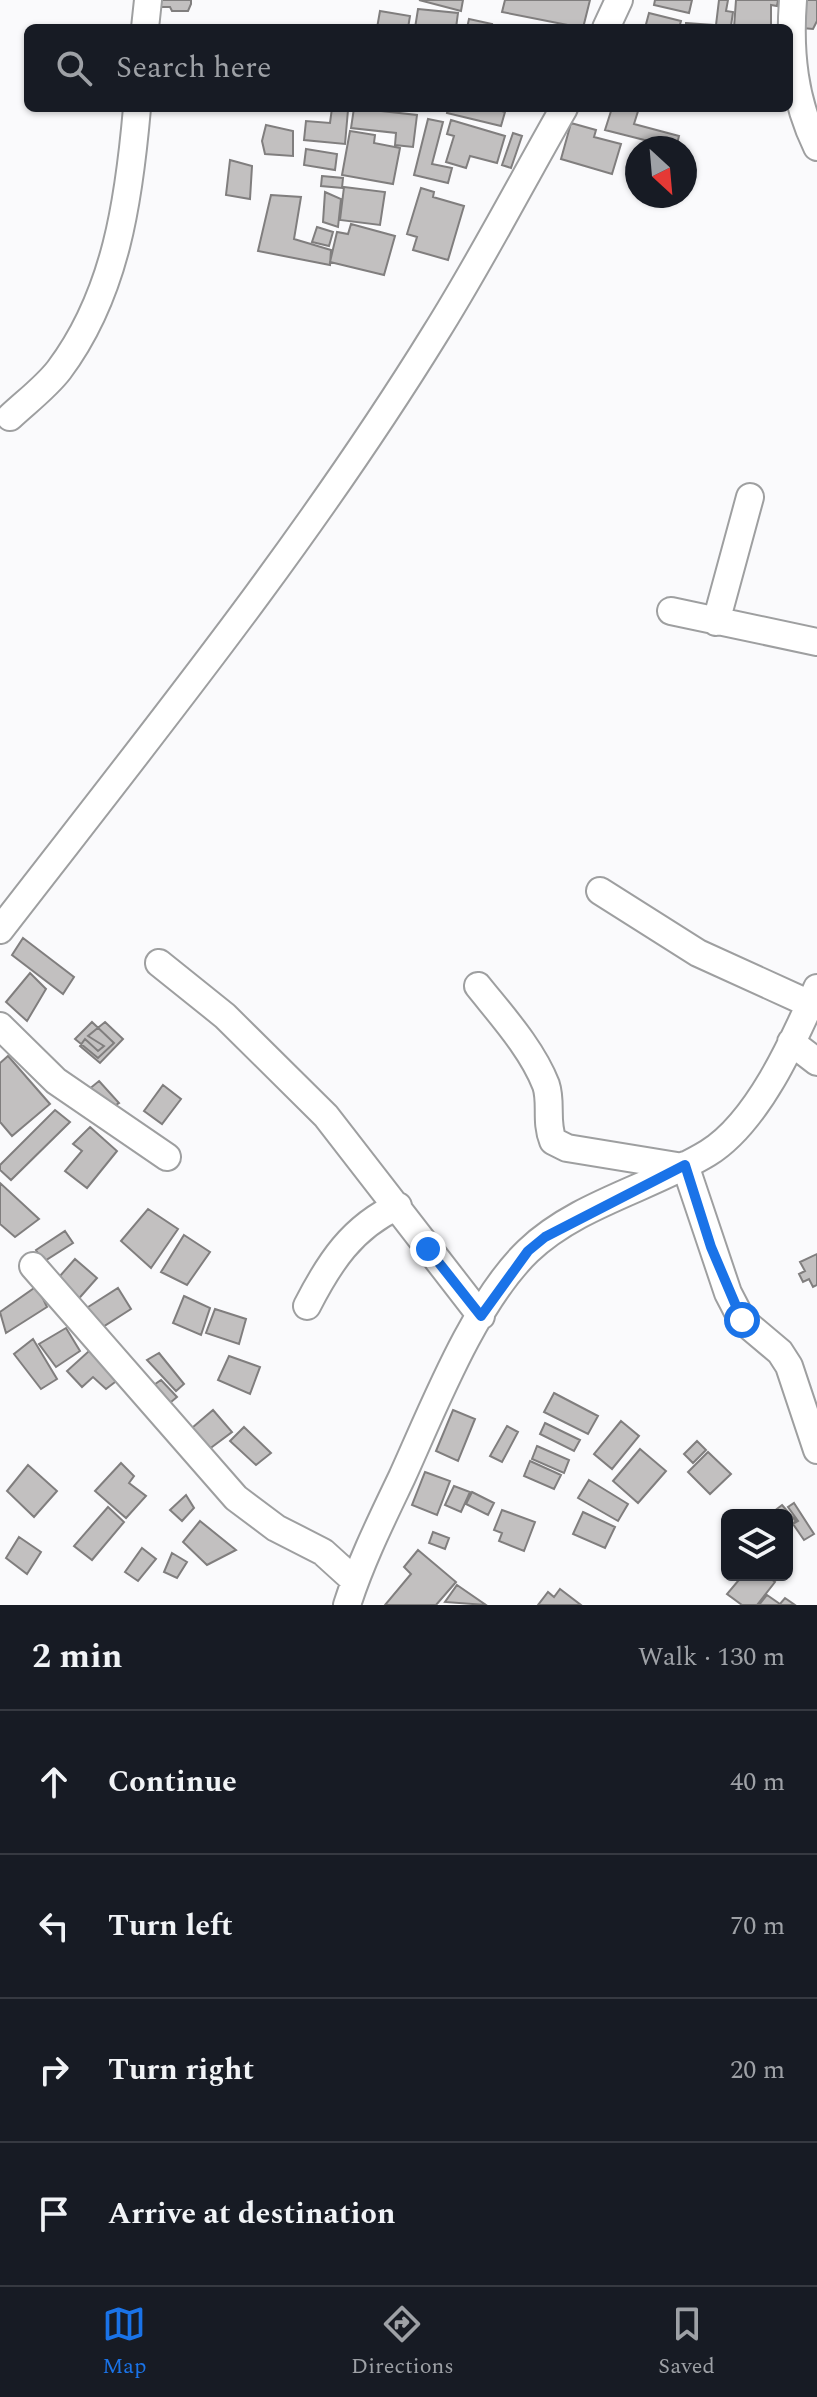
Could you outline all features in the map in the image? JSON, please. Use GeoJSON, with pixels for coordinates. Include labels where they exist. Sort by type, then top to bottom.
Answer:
{"type":"FeatureCollection","features":[{"type":"Feature","properties":{"kind":"street"},"geometry":{"type":"LineString","coordinates":[[145,24],[148,0]]}},
{"type":"Feature","properties":{"kind":"street"},"geometry":{"type":"LineString","coordinates":[[608,24],[619,0]]}},
{"type":"Feature","properties":{"kind":"street"},"geometry":{"type":"LineString","coordinates":[[792,24],[793,0]]}},
{"type":"Feature","properties":{"kind":"street"},"geometry":{"type":"LineString","coordinates":[[793,65],[796,91],[817,147]]}},
{"type":"Feature","properties":{"kind":"street"},"geometry":{"type":"LineString","coordinates":[[10,417],[57,372],[99,300],[121,232],[136,112]]}},
{"type":"Feature","properties":{"kind":"street"},"geometry":{"type":"LineString","coordinates":[[0,930],[188,686],[334,487],[435,334],[562,112]]}},
{"type":"Feature","properties":{"kind":"street"},"geometry":{"type":"LineString","coordinates":[[716,622],[750,497]]}},
{"type":"Feature","properties":{"kind":"street"},"geometry":{"type":"LineString","coordinates":[[671,611],[817,642]]}},
{"type":"Feature","properties":{"kind":"street"},"geometry":{"type":"LineString","coordinates":[[351,1593],[481,1316],[528,1251],[545,1237],[709,1152],[731,1133],[781,1064],[815,993],[698,953],[600,891]]}},
{"type":"Feature","properties":{"kind":"street"},"geometry":{"type":"LineString","coordinates":[[159,963],[269,1056],[342,1134],[481,1316]]}},
{"type":"Feature","properties":{"kind":"street"},"geometry":{"type":"LineString","coordinates":[[478,986],[536,1066],[547,1088],[546,1123],[553,1141],[567,1148],[684,1166]]}},
{"type":"Feature","properties":{"kind":"street"},"geometry":{"type":"LineString","coordinates":[[0,1026],[56,1081],[167,1157]]}},
{"type":"Feature","properties":{"kind":"street"},"geometry":{"type":"LineString","coordinates":[[791,1042],[817,1062]]}},
{"type":"Feature","properties":{"kind":"street"},"geometry":{"type":"LineString","coordinates":[[684,1166],[728,1293],[742,1320],[780,1352],[789,1366],[817,1450]]}},
{"type":"Feature","properties":{"kind":"street"},"geometry":{"type":"LineString","coordinates":[[307,1306],[325,1272],[361,1226],[398,1206]]}},
{"type":"Feature","properties":{"kind":"street"},"geometry":{"type":"LineString","coordinates":[[33,1266],[236,1498],[276,1528],[323,1552],[351,1593]]}},
{"type":"Feature","properties":{"kind":"building"},"geometry":{"type":"Polygon","coordinates":[[[159,0],[191,0],[191,4],[188,11],[172,11],[170,7],[158,7],[159,0]]]}},
{"type":"Feature","properties":{"kind":"building"},"geometry":{"type":"Polygon","coordinates":[[[419,0],[463,0],[461,11],[419,0]]]}},
{"type":"Feature","properties":{"kind":"building"},"geometry":{"type":"Polygon","coordinates":[[[505,0],[590,0],[584,24],[563,24],[502,12],[505,0]]]}},
{"type":"Feature","properties":{"kind":"building"},"geometry":{"type":"Polygon","coordinates":[[[655,0],[692,0],[689,13],[654,5],[655,0]]]}},
{"type":"Feature","properties":{"kind":"building"},"geometry":{"type":"Polygon","coordinates":[[[719,0],[728,0],[726,11],[733,12],[731,24],[716,24],[719,0]]]}},
{"type":"Feature","properties":{"kind":"building"},"geometry":{"type":"Polygon","coordinates":[[[736,0],[778,0],[777,6],[771,5],[771,24],[734,24],[736,0]]]}},
{"type":"Feature","properties":{"kind":"building"},"geometry":{"type":"Polygon","coordinates":[[[806,0],[817,0],[817,21],[813,29],[802,28],[806,0]]]}},
{"type":"Feature","properties":{"kind":"building"},"geometry":{"type":"Polygon","coordinates":[[[418,9],[458,13],[457,24],[416,24],[418,9]]]}},
{"type":"Feature","properties":{"kind":"building"},"geometry":{"type":"Polygon","coordinates":[[[380,11],[410,16],[409,24],[378,24],[380,11]]]}},
{"type":"Feature","properties":{"kind":"building"},"geometry":{"type":"Polygon","coordinates":[[[649,13],[681,21],[680,24],[646,24],[649,13]]]}},
{"type":"Feature","properties":{"kind":"building"},"geometry":{"type":"Polygon","coordinates":[[[469,19],[492,24],[468,24],[469,19]]]}},
{"type":"Feature","properties":{"kind":"building"},"geometry":{"type":"Polygon","coordinates":[[[331,112],[348,112],[345,144],[304,140],[306,121],[330,123],[331,112]]]}},
{"type":"Feature","properties":{"kind":"building"},"geometry":{"type":"Polygon","coordinates":[[[353,112],[417,115],[413,147],[395,145],[396,133],[351,128],[353,112]]]}},
{"type":"Feature","properties":{"kind":"building"},"geometry":{"type":"Polygon","coordinates":[[[447,112],[505,112],[501,126],[447,112]]]}},
{"type":"Feature","properties":{"kind":"building"},"geometry":{"type":"Polygon","coordinates":[[[611,112],[638,112],[634,124],[679,136],[629,136],[605,130],[611,112]]]}},
{"type":"Feature","properties":{"kind":"building"},"geometry":{"type":"Polygon","coordinates":[[[428,119],[443,122],[432,164],[452,168],[448,183],[414,175],[428,119]]]}},
{"type":"Feature","properties":{"kind":"building"},"geometry":{"type":"Polygon","coordinates":[[[451,120],[505,136],[497,163],[470,156],[466,168],[446,162],[454,136],[447,134],[451,120]]]}},
{"type":"Feature","properties":{"kind":"building"},"geometry":{"type":"Polygon","coordinates":[[[571,123],[596,130],[594,137],[621,144],[612,174],[561,159],[571,123]]]}},
{"type":"Feature","properties":{"kind":"building"},"geometry":{"type":"Polygon","coordinates":[[[266,125],[293,131],[293,156],[265,154],[262,141],[266,125]]]}},
{"type":"Feature","properties":{"kind":"building"},"geometry":{"type":"Polygon","coordinates":[[[350,131],[375,135],[374,143],[400,148],[393,184],[342,175],[350,131]]]}},
{"type":"Feature","properties":{"kind":"building"},"geometry":{"type":"Polygon","coordinates":[[[513,133],[522,136],[511,168],[502,165],[513,133]]]}},
{"type":"Feature","properties":{"kind":"building"},"geometry":{"type":"Polygon","coordinates":[[[306,149],[337,154],[335,170],[304,165],[306,149]]]}},
{"type":"Feature","properties":{"kind":"building"},"geometry":{"type":"Polygon","coordinates":[[[230,160],[252,166],[250,199],[226,195],[230,160]]]}},
{"type":"Feature","properties":{"kind":"building"},"geometry":{"type":"Polygon","coordinates":[[[322,176],[343,178],[342,188],[321,186],[322,176]]]}},
{"type":"Feature","properties":{"kind":"building"},"geometry":{"type":"Polygon","coordinates":[[[344,187],[385,192],[380,225],[340,220],[344,187]]]}},
{"type":"Feature","properties":{"kind":"building"},"geometry":{"type":"Polygon","coordinates":[[[421,188],[434,192],[433,197],[464,206],[448,260],[413,250],[417,237],[407,234],[421,188]]]}},
{"type":"Feature","properties":{"kind":"building"},"geometry":{"type":"Polygon","coordinates":[[[325,192],[341,199],[338,227],[323,222],[325,192]]]}},
{"type":"Feature","properties":{"kind":"building"},"geometry":{"type":"Polygon","coordinates":[[[271,195],[301,197],[294,239],[331,250],[330,265],[258,251],[271,195]]]}},
{"type":"Feature","properties":{"kind":"building"},"geometry":{"type":"Polygon","coordinates":[[[351,224],[395,236],[384,275],[330,262],[337,232],[348,234],[351,224]]]}},
{"type":"Feature","properties":{"kind":"building"},"geometry":{"type":"Polygon","coordinates":[[[317,227],[333,232],[329,246],[312,242],[317,227]]]}},
{"type":"Feature","properties":{"kind":"building"},"geometry":{"type":"Polygon","coordinates":[[[23,938],[74,977],[63,994],[12,955],[23,938]]]}},
{"type":"Feature","properties":{"kind":"building"},"geometry":{"type":"Polygon","coordinates":[[[30,973],[46,989],[27,1021],[6,1002],[30,973]]]}},
{"type":"Feature","properties":{"kind":"building"},"geometry":{"type":"Polygon","coordinates":[[[92,1022],[114,1043],[98,1058],[75,1039],[92,1022]]]}},
{"type":"Feature","properties":{"kind":"building"},"geometry":{"type":"Polygon","coordinates":[[[105,1022],[123,1039],[100,1063],[80,1046],[85,1039],[98,1051],[104,1046],[88,1036],[105,1022]]]}},
{"type":"Feature","properties":{"kind":"building"},"geometry":{"type":"Polygon","coordinates":[[[8,1056],[50,1104],[12,1136],[0,1122],[0,1063],[8,1056]]]}},
{"type":"Feature","properties":{"kind":"building"},"geometry":{"type":"Polygon","coordinates":[[[99,1081],[119,1103],[108,1110],[88,1090],[99,1081]]]}},
{"type":"Feature","properties":{"kind":"building"},"geometry":{"type":"Polygon","coordinates":[[[163,1085],[181,1099],[162,1124],[144,1111],[163,1085]]]}},
{"type":"Feature","properties":{"kind":"building"},"geometry":{"type":"Polygon","coordinates":[[[55,1110],[70,1122],[11,1180],[0,1170],[0,1165],[55,1110]]]}},
{"type":"Feature","properties":{"kind":"building"},"geometry":{"type":"Polygon","coordinates":[[[90,1127],[117,1151],[87,1188],[65,1171],[82,1151],[73,1144],[90,1127]]]}},
{"type":"Feature","properties":{"kind":"building"},"geometry":{"type":"Polygon","coordinates":[[[0,1183],[39,1219],[15,1237],[0,1224],[0,1183]]]}},
{"type":"Feature","properties":{"kind":"building"},"geometry":{"type":"Polygon","coordinates":[[[148,1209],[178,1229],[151,1268],[121,1241],[148,1209]]]}},
{"type":"Feature","properties":{"kind":"building"},"geometry":{"type":"Polygon","coordinates":[[[65,1231],[73,1243],[43,1262],[36,1250],[65,1231]]]}},
{"type":"Feature","properties":{"kind":"building"},"geometry":{"type":"Polygon","coordinates":[[[184,1235],[210,1252],[187,1285],[161,1272],[184,1235]]]}},
{"type":"Feature","properties":{"kind":"building"},"geometry":{"type":"Polygon","coordinates":[[[817,1254],[817,1285],[813,1287],[809,1279],[803,1282],[799,1274],[805,1271],[800,1262],[817,1254]]]}},
{"type":"Feature","properties":{"kind":"building"},"geometry":{"type":"Polygon","coordinates":[[[75,1259],[97,1278],[74,1304],[52,1285],[75,1259]]]}},
{"type":"Feature","properties":{"kind":"building"},"geometry":{"type":"Polygon","coordinates":[[[37,1286],[47,1307],[6,1333],[0,1312],[37,1286]]]}},
{"type":"Feature","properties":{"kind":"building"},"geometry":{"type":"Polygon","coordinates":[[[118,1288],[131,1309],[98,1330],[85,1309],[118,1288]]]}},
{"type":"Feature","properties":{"kind":"building"},"geometry":{"type":"Polygon","coordinates":[[[184,1296],[210,1308],[201,1335],[173,1323],[184,1296]]]}},
{"type":"Feature","properties":{"kind":"building"},"geometry":{"type":"Polygon","coordinates":[[[215,1309],[246,1319],[239,1344],[206,1333],[215,1309]]]}},
{"type":"Feature","properties":{"kind":"building"},"geometry":{"type":"Polygon","coordinates":[[[66,1328],[80,1351],[56,1367],[39,1344],[66,1328]]]}},
{"type":"Feature","properties":{"kind":"building"},"geometry":{"type":"Polygon","coordinates":[[[33,1339],[57,1379],[41,1389],[14,1354],[33,1339]]]}},
{"type":"Feature","properties":{"kind":"building"},"geometry":{"type":"Polygon","coordinates":[[[89,1351],[119,1379],[106,1389],[93,1377],[82,1387],[67,1371],[89,1351]]]}},
{"type":"Feature","properties":{"kind":"building"},"geometry":{"type":"Polygon","coordinates":[[[159,1353],[184,1384],[176,1391],[147,1360],[159,1353]]]}},
{"type":"Feature","properties":{"kind":"building"},"geometry":{"type":"Polygon","coordinates":[[[229,1356],[260,1367],[250,1394],[218,1380],[229,1356]]]}},
{"type":"Feature","properties":{"kind":"building"},"geometry":{"type":"Polygon","coordinates":[[[161,1380],[177,1397],[158,1413],[145,1391],[161,1380]]]}},
{"type":"Feature","properties":{"kind":"building"},"geometry":{"type":"Polygon","coordinates":[[[554,1393],[598,1416],[588,1434],[544,1412],[554,1393]]]}},
{"type":"Feature","properties":{"kind":"building"},"geometry":{"type":"Polygon","coordinates":[[[213,1410],[232,1432],[204,1453],[186,1433],[213,1410]]]}},
{"type":"Feature","properties":{"kind":"building"},"geometry":{"type":"Polygon","coordinates":[[[453,1410],[475,1419],[458,1461],[436,1451],[453,1410]]]}},
{"type":"Feature","properties":{"kind":"building"},"geometry":{"type":"Polygon","coordinates":[[[621,1421],[639,1436],[612,1469],[594,1454],[621,1421]]]}},
{"type":"Feature","properties":{"kind":"building"},"geometry":{"type":"Polygon","coordinates":[[[545,1423],[580,1440],[574,1451],[540,1434],[545,1423]]]}},
{"type":"Feature","properties":{"kind":"building"},"geometry":{"type":"Polygon","coordinates":[[[507,1426],[518,1432],[502,1462],[490,1456],[507,1426]]]}},
{"type":"Feature","properties":{"kind":"building"},"geometry":{"type":"Polygon","coordinates":[[[244,1427],[271,1453],[256,1465],[230,1441],[244,1427]]]}},
{"type":"Feature","properties":{"kind":"building"},"geometry":{"type":"Polygon","coordinates":[[[697,1441],[706,1450],[693,1463],[684,1454],[697,1441]]]}},
{"type":"Feature","properties":{"kind":"building"},"geometry":{"type":"Polygon","coordinates":[[[537,1446],[569,1460],[564,1473],[532,1459],[537,1446]]]}},
{"type":"Feature","properties":{"kind":"building"},"geometry":{"type":"Polygon","coordinates":[[[640,1449],[666,1471],[638,1503],[613,1481],[640,1449]]]}},
{"type":"Feature","properties":{"kind":"building"},"geometry":{"type":"Polygon","coordinates":[[[708,1452],[731,1474],[710,1494],[688,1472],[708,1452]]]}},
{"type":"Feature","properties":{"kind":"building"},"geometry":{"type":"Polygon","coordinates":[[[530,1461],[561,1475],[554,1489],[524,1476],[530,1461]]]}},
{"type":"Feature","properties":{"kind":"building"},"geometry":{"type":"Polygon","coordinates":[[[121,1463],[134,1476],[129,1483],[146,1496],[126,1518],[95,1491],[121,1463]]]}},
{"type":"Feature","properties":{"kind":"building"},"geometry":{"type":"Polygon","coordinates":[[[28,1465],[57,1491],[34,1517],[7,1491],[28,1465]]]}},
{"type":"Feature","properties":{"kind":"building"},"geometry":{"type":"Polygon","coordinates":[[[425,1472],[450,1481],[437,1515],[412,1505],[425,1472]]]}},
{"type":"Feature","properties":{"kind":"building"},"geometry":{"type":"Polygon","coordinates":[[[589,1480],[628,1504],[618,1521],[578,1498],[589,1480]]]}},
{"type":"Feature","properties":{"kind":"building"},"geometry":{"type":"Polygon","coordinates":[[[454,1486],[470,1492],[461,1512],[445,1505],[454,1486]]]}},
{"type":"Feature","properties":{"kind":"building"},"geometry":{"type":"Polygon","coordinates":[[[472,1492],[494,1503],[488,1515],[466,1504],[472,1492]]]}},
{"type":"Feature","properties":{"kind":"building"},"geometry":{"type":"Polygon","coordinates":[[[186,1495],[194,1508],[182,1521],[170,1510],[186,1495]]]}},
{"type":"Feature","properties":{"kind":"building"},"geometry":{"type":"Polygon","coordinates":[[[794,1503],[814,1534],[804,1540],[793,1524],[798,1521],[793,1509],[788,1507],[794,1503]]]}},
{"type":"Feature","properties":{"kind":"building"},"geometry":{"type":"Polygon","coordinates":[[[108,1507],[124,1522],[92,1560],[74,1546],[108,1507]]]}},
{"type":"Feature","properties":{"kind":"building"},"geometry":{"type":"Polygon","coordinates":[[[502,1510],[535,1522],[524,1551],[499,1541],[502,1533],[494,1530],[502,1510]]]}},
{"type":"Feature","properties":{"kind":"building"},"geometry":{"type":"Polygon","coordinates":[[[583,1512],[615,1527],[605,1548],[573,1534],[583,1512]]]}},
{"type":"Feature","properties":{"kind":"building"},"geometry":{"type":"Polygon","coordinates":[[[200,1521],[236,1550],[207,1565],[183,1542],[200,1521]]]}},
{"type":"Feature","properties":{"kind":"building"},"geometry":{"type":"Polygon","coordinates":[[[433,1532],[449,1538],[445,1549],[429,1543],[433,1532]]]}},
{"type":"Feature","properties":{"kind":"building"},"geometry":{"type":"Polygon","coordinates":[[[19,1537],[41,1552],[27,1574],[6,1558],[19,1537]]]}},
{"type":"Feature","properties":{"kind":"building"},"geometry":{"type":"Polygon","coordinates":[[[142,1548],[156,1559],[138,1581],[125,1572],[142,1548]]]}},
{"type":"Feature","properties":{"kind":"building"},"geometry":{"type":"Polygon","coordinates":[[[418,1550],[456,1582],[436,1605],[385,1605],[411,1574],[404,1567],[418,1550]]]}},
{"type":"Feature","properties":{"kind":"building"},"geometry":{"type":"Polygon","coordinates":[[[172,1553],[187,1562],[177,1578],[164,1572],[172,1553]]]}},
{"type":"Feature","properties":{"kind":"building"},"geometry":{"type":"Polygon","coordinates":[[[738,1581],[775,1582],[757,1605],[742,1605],[727,1594],[738,1581]]]}},
{"type":"Feature","properties":{"kind":"building"},"geometry":{"type":"Polygon","coordinates":[[[457,1585],[486,1605],[445,1602],[457,1585]]]}},
{"type":"Feature","properties":{"kind":"building"},"geometry":{"type":"Polygon","coordinates":[[[560,1589],[581,1605],[538,1605],[548,1592],[554,1597],[560,1589]]]}},
{"type":"Feature","properties":{"kind":"building"},"geometry":{"type":"Polygon","coordinates":[[[767,1595],[780,1604],[785,1598],[795,1605],[759,1605],[767,1595]]]}},
{"type":"Feature","properties":{"kind":"route"},"geometry":{"type":"LineString","coordinates":[[428,1249],[481,1316],[510,1272],[545,1237],[590,1211],[685,1165],[711,1247],[742,1320]]}}]}
